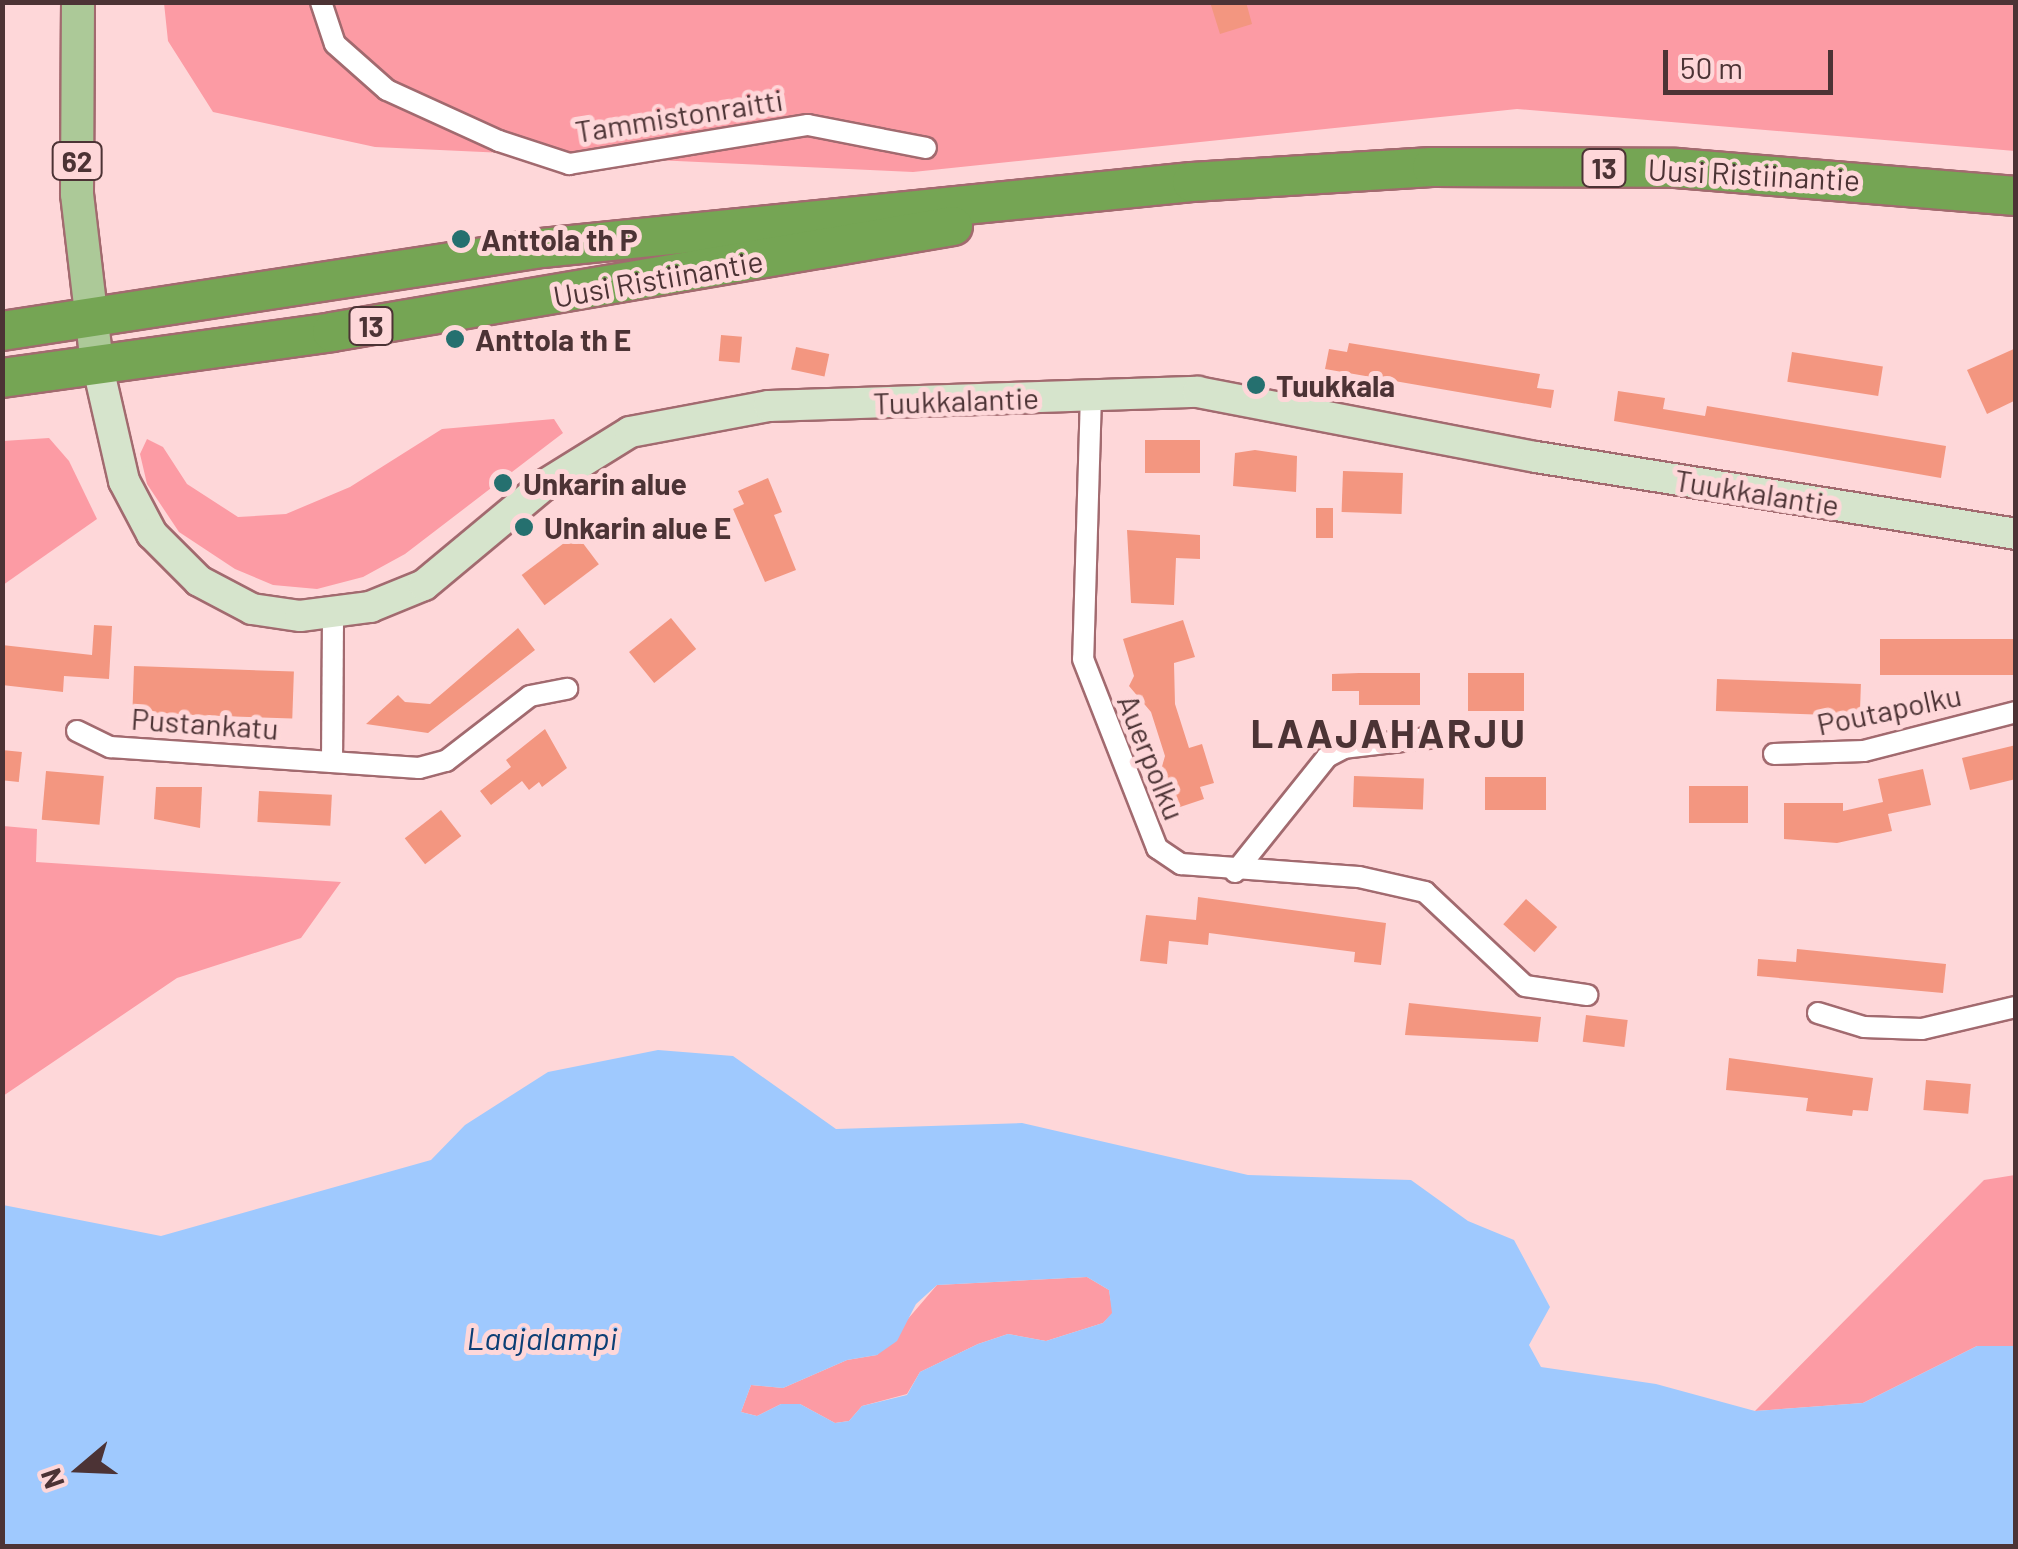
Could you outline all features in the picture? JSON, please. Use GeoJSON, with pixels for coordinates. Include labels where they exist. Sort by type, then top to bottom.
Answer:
{"type":"FeatureCollection","features":[{"type":"Feature","properties":{"kind":"highway","name":"Uusi Ristiinantie"},"geometry":{"type":"LineString","coordinates":[[2,331],[542,248],[1192,182],[1432,167],[1676,168],[2016,196]]}},
{"type":"Feature","properties":{"kind":"highway","name":"Uusi Ristiinantie"},"geometry":{"type":"LineString","coordinates":[[2,378],[605,288],[1192,182]]}},
{"type":"Feature","properties":{"kind":"main road","name":"62"},"geometry":{"type":"LineString","coordinates":[[78,2],[78,194],[97,363]]}},
{"type":"Feature","properties":{"kind":"street","name":"Tammistonraitti"},"geometry":{"type":"LineString","coordinates":[[321,2],[335,44],[387,90],[498,142],[569,164],[808,125],[926,148]]}},
{"type":"Feature","properties":{"kind":"street","name":"Tuukkalantie"},"geometry":{"type":"LineString","coordinates":[[97,363],[124,481],[136,512],[175,561],[252,609],[333,616],[424,585],[583,457],[669,420],[769,406],[1198,392],[1536,457],[2016,534]]}},
{"type":"Feature","properties":{"kind":"street","name":"Auerpolku"},"geometry":{"type":"LineString","coordinates":[[1091,395],[1083,659],[1157,848],[1181,864],[1235,872],[1359,878],[1425,892],[1524,986],[1587,995]]}},
{"type":"Feature","properties":{"kind":"street"},"geometry":{"type":"LineString","coordinates":[[332,762],[333,616]]}},
{"type":"Feature","properties":{"kind":"street","name":"Pustankatu"},"geometry":{"type":"LineString","coordinates":[[78,732],[110,746],[419,768],[446,761],[530,696],[567,689]]}},
{"type":"Feature","properties":{"kind":"street","name":"Poutapolku"},"geometry":{"type":"LineString","coordinates":[[1774,754],[1864,751],[2016,712]]}},
{"type":"Feature","properties":{"kind":"street"},"geometry":{"type":"LineString","coordinates":[[1235,872],[1327,757],[1344,748],[1428,738]]}},
{"type":"Feature","properties":{"kind":"street"},"geometry":{"type":"LineString","coordinates":[[1818,1013],[1864,1028],[1922,1028],[2016,1007]]}},
{"type":"Feature","properties":{"kind":"shaded area"},"geometry":{"type":"Polygon","coordinates":[[[164,3],[2015,3],[2015,151],[1517,109],[913,172],[375,147],[213,112],[168,41],[164,3]]]}},
{"type":"Feature","properties":{"kind":"shaded area"},"geometry":{"type":"Polygon","coordinates":[[[554,419],[563,433],[405,554],[363,577],[317,589],[273,585],[235,569],[179,532],[147,484],[140,454],[147,439],[163,447],[187,484],[238,517],[286,514],[350,487],[442,429],[554,419]]]}},
{"type":"Feature","properties":{"kind":"shaded area"},"geometry":{"type":"Polygon","coordinates":[[[49,438],[69,461],[97,519],[3,585],[3,441],[49,438]]]}},
{"type":"Feature","properties":{"kind":"shaded area"},"geometry":{"type":"Polygon","coordinates":[[[3,826],[37,829],[36,862],[341,882],[301,938],[177,978],[3,1096],[3,826]]]}},
{"type":"Feature","properties":{"kind":"shaded area"},"geometry":{"type":"Polygon","coordinates":[[[2015,1175],[2015,1346],[1977,1346],[1863,1403],[1755,1411],[1984,1180],[2015,1175]]]}},
{"type":"Feature","properties":{"kind":"shaded area"},"geometry":{"type":"Polygon","coordinates":[[[1087,1277],[1109,1290],[1113,1313],[1103,1323],[1046,1341],[1008,1334],[978,1344],[920,1372],[907,1394],[862,1406],[849,1421],[835,1423],[800,1404],[781,1404],[757,1416],[741,1412],[751,1385],[783,1388],[847,1360],[877,1355],[937,1285],[1087,1277]]]}},
{"type":"Feature","properties":{"kind":"water","name":"Laajalampi"},"geometry":{"type":"Polygon","coordinates":[[[658,1050],[733,1056],[836,1129],[1022,1123],[1248,1175],[1411,1180],[1468,1221],[1514,1240],[1550,1307],[1529,1345],[1541,1367],[1656,1384],[1755,1411],[1863,1403],[1977,1346],[2015,1346],[2015,1546],[3,1546],[3,1205],[161,1236],[431,1160],[465,1125],[548,1072],[658,1050]],[[1087,1277],[937,1285],[916,1304],[897,1341],[877,1355],[847,1360],[783,1388],[751,1385],[741,1412],[757,1416],[781,1404],[800,1404],[835,1423],[849,1421],[862,1406],[907,1395],[920,1372],[978,1344],[1008,1334],[1046,1341],[1103,1323],[1112,1313],[1109,1290],[1087,1277]]]}},
{"type":"Feature","properties":{"kind":"building"},"geometry":{"type":"Polygon","coordinates":[[[1210,2],[1246,2],[1252,24],[1220,34],[1210,2]]]}},
{"type":"Feature","properties":{"kind":"building"},"geometry":{"type":"Polygon","coordinates":[[[721,335],[742,337],[740,363],[719,361],[721,335]]]}},
{"type":"Feature","properties":{"kind":"building"},"geometry":{"type":"Polygon","coordinates":[[[1349,343],[1540,374],[1537,388],[1554,390],[1551,408],[1325,369],[1329,349],[1347,352],[1349,343]]]}},
{"type":"Feature","properties":{"kind":"building"},"geometry":{"type":"Polygon","coordinates":[[[796,347],[829,354],[824,377],[791,369],[796,347]]]}},
{"type":"Feature","properties":{"kind":"building"},"geometry":{"type":"Polygon","coordinates":[[[2016,348],[2016,400],[1987,414],[1967,370],[2016,348]]]}},
{"type":"Feature","properties":{"kind":"building"},"geometry":{"type":"Polygon","coordinates":[[[1792,352],[1883,366],[1878,396],[1787,382],[1792,352]]]}},
{"type":"Feature","properties":{"kind":"building"},"geometry":{"type":"Polygon","coordinates":[[[1618,391],[1665,398],[1663,409],[1705,416],[1707,406],[1946,446],[1941,478],[1614,421],[1618,391]]]}},
{"type":"Feature","properties":{"kind":"building"},"geometry":{"type":"Polygon","coordinates":[[[1145,440],[1200,440],[1200,473],[1145,473],[1145,440]]]}},
{"type":"Feature","properties":{"kind":"building"},"geometry":{"type":"Polygon","coordinates":[[[1255,450],[1297,456],[1296,492],[1233,486],[1235,453],[1255,450]]]}},
{"type":"Feature","properties":{"kind":"building"},"geometry":{"type":"Polygon","coordinates":[[[1343,471],[1403,473],[1402,514],[1342,512],[1343,471]]]}},
{"type":"Feature","properties":{"kind":"building"},"geometry":{"type":"Polygon","coordinates":[[[768,478],[782,512],[774,515],[796,570],[765,582],[733,509],[744,504],[738,491],[768,478]]]}},
{"type":"Feature","properties":{"kind":"building"},"geometry":{"type":"Polygon","coordinates":[[[1316,508],[1333,508],[1333,538],[1316,538],[1316,508]]]}},
{"type":"Feature","properties":{"kind":"building"},"geometry":{"type":"Polygon","coordinates":[[[1127,530],[1200,535],[1200,559],[1176,558],[1174,605],[1131,603],[1127,530]]]}},
{"type":"Feature","properties":{"kind":"building"},"geometry":{"type":"Polygon","coordinates":[[[576,534],[599,564],[545,605],[522,575],[576,534]]]}},
{"type":"Feature","properties":{"kind":"building"},"geometry":{"type":"Polygon","coordinates":[[[671,618],[696,649],[654,683],[629,652],[671,618]]]}},
{"type":"Feature","properties":{"kind":"building"},"geometry":{"type":"Polygon","coordinates":[[[1183,620],[1195,657],[1174,663],[1175,704],[1189,748],[1202,744],[1214,783],[1200,787],[1204,799],[1177,808],[1161,770],[1165,756],[1151,712],[1129,686],[1134,676],[1123,639],[1183,620]]]}},
{"type":"Feature","properties":{"kind":"building"},"geometry":{"type":"Polygon","coordinates":[[[94,625],[112,626],[109,679],[64,676],[63,692],[2,685],[2,645],[92,655],[94,625]]]}},
{"type":"Feature","properties":{"kind":"building"},"geometry":{"type":"Polygon","coordinates":[[[518,628],[535,650],[428,733],[366,724],[398,695],[405,702],[430,704],[518,628]]]}},
{"type":"Feature","properties":{"kind":"building"},"geometry":{"type":"Polygon","coordinates":[[[1880,639],[2016,639],[2016,675],[1880,675],[1880,639]]]}},
{"type":"Feature","properties":{"kind":"building"},"geometry":{"type":"Polygon","coordinates":[[[134,666],[294,672],[292,719],[132,713],[134,666]]]}},
{"type":"Feature","properties":{"kind":"building"},"geometry":{"type":"Polygon","coordinates":[[[1420,673],[1420,705],[1359,705],[1359,691],[1332,691],[1332,674],[1420,673]]]}},
{"type":"Feature","properties":{"kind":"building"},"geometry":{"type":"Polygon","coordinates":[[[1468,673],[1524,673],[1524,711],[1468,711],[1468,673]]]}},
{"type":"Feature","properties":{"kind":"building"},"geometry":{"type":"Polygon","coordinates":[[[1717,679],[1861,684],[1860,716],[1716,711],[1717,679]]]}},
{"type":"Feature","properties":{"kind":"building"},"geometry":{"type":"Polygon","coordinates":[[[545,729],[567,768],[542,787],[539,782],[529,790],[522,781],[491,805],[480,791],[511,767],[506,760],[545,729]]]}},
{"type":"Feature","properties":{"kind":"building"},"geometry":{"type":"Polygon","coordinates":[[[2016,745],[2016,779],[1970,790],[1962,758],[2016,745]]]}},
{"type":"Feature","properties":{"kind":"building"},"geometry":{"type":"Polygon","coordinates":[[[2,750],[22,752],[19,782],[2,780],[2,750]]]}},
{"type":"Feature","properties":{"kind":"building"},"geometry":{"type":"Polygon","coordinates":[[[1923,769],[1931,805],[1888,814],[1892,831],[1837,843],[1784,839],[1784,803],[1843,803],[1843,811],[1883,802],[1878,779],[1923,769]]]}},
{"type":"Feature","properties":{"kind":"building"},"geometry":{"type":"Polygon","coordinates":[[[46,771],[104,776],[100,825],[42,820],[46,771]]]}},
{"type":"Feature","properties":{"kind":"building"},"geometry":{"type":"Polygon","coordinates":[[[1354,776],[1424,778],[1423,809],[1353,807],[1354,776]]]}},
{"type":"Feature","properties":{"kind":"building"},"geometry":{"type":"Polygon","coordinates":[[[1485,777],[1546,777],[1546,810],[1485,810],[1485,777]]]}},
{"type":"Feature","properties":{"kind":"building"},"geometry":{"type":"Polygon","coordinates":[[[1689,786],[1748,786],[1748,823],[1689,823],[1689,786]]]}},
{"type":"Feature","properties":{"kind":"building"},"geometry":{"type":"Polygon","coordinates":[[[156,787],[202,787],[200,828],[154,819],[156,787]]]}},
{"type":"Feature","properties":{"kind":"building"},"geometry":{"type":"Polygon","coordinates":[[[259,791],[332,795],[330,826],[257,822],[259,791]]]}},
{"type":"Feature","properties":{"kind":"building"},"geometry":{"type":"Polygon","coordinates":[[[441,810],[461,836],[425,864],[405,838],[441,810]]]}},
{"type":"Feature","properties":{"kind":"building"},"geometry":{"type":"Polygon","coordinates":[[[1198,897],[1386,923],[1381,965],[1354,962],[1355,952],[1209,933],[1208,945],[1169,941],[1167,964],[1140,961],[1146,915],[1196,920],[1198,897]]]}},
{"type":"Feature","properties":{"kind":"building"},"geometry":{"type":"Polygon","coordinates":[[[1526,899],[1557,927],[1534,952],[1503,924],[1526,899]]]}},
{"type":"Feature","properties":{"kind":"building"},"geometry":{"type":"Polygon","coordinates":[[[1797,949],[1946,964],[1943,993],[1757,976],[1758,959],[1796,962],[1797,949]]]}},
{"type":"Feature","properties":{"kind":"building"},"geometry":{"type":"Polygon","coordinates":[[[1409,1003],[1541,1017],[1538,1042],[1405,1035],[1409,1003]]]}},
{"type":"Feature","properties":{"kind":"building"},"geometry":{"type":"Polygon","coordinates":[[[1586,1015],[1628,1020],[1624,1047],[1583,1042],[1586,1015]]]}},
{"type":"Feature","properties":{"kind":"building"},"geometry":{"type":"Polygon","coordinates":[[[1729,1058],[1873,1078],[1868,1111],[1853,1110],[1852,1116],[1806,1111],[1808,1098],[1726,1090],[1729,1058]]]}},
{"type":"Feature","properties":{"kind":"building"},"geometry":{"type":"Polygon","coordinates":[[[1926,1080],[1971,1084],[1968,1114],[1923,1110],[1926,1080]]]}},
{"type":"Feature","properties":{"kind":"place","name":"Anttola th P"},"geometry":{"type":"Point","coordinates":[461,239]}},
{"type":"Feature","properties":{"kind":"place","name":"Anttola th E"},"geometry":{"type":"Point","coordinates":[455,339]}},
{"type":"Feature","properties":{"kind":"place","name":"Tuukkala"},"geometry":{"type":"Point","coordinates":[1256,385]}},
{"type":"Feature","properties":{"kind":"place","name":"Unkarin alue"},"geometry":{"type":"Point","coordinates":[503,483]}},
{"type":"Feature","properties":{"kind":"place","name":"Unkarin alue E"},"geometry":{"type":"Point","coordinates":[524,527]}},
{"type":"Feature","properties":{"kind":"district","name":"LAAJAHARJU"},"geometry":{"type":"Point","coordinates":[1389,732]}}]}
